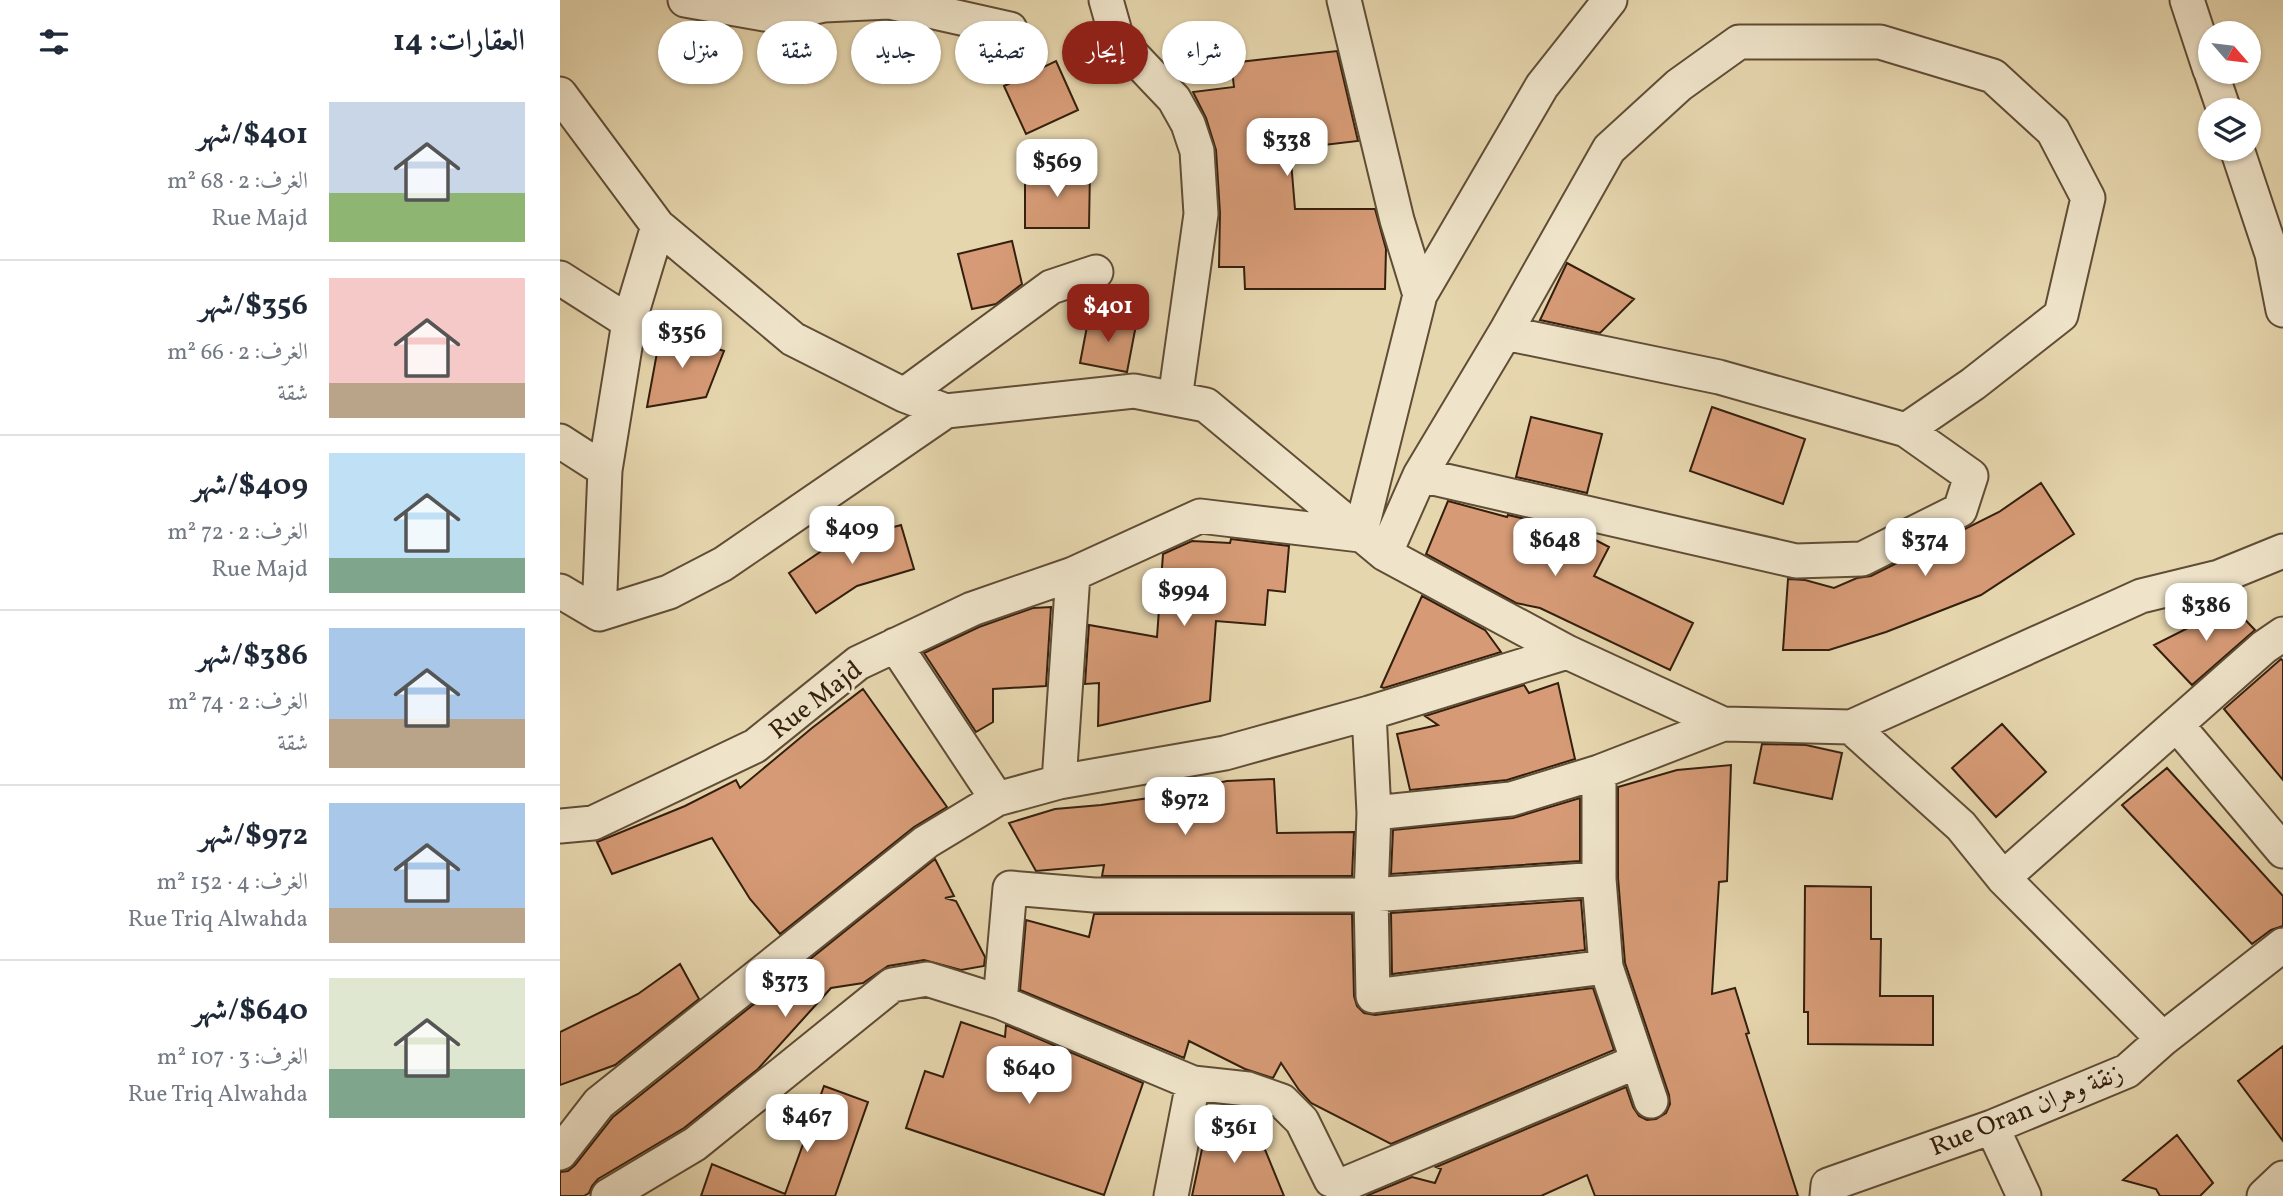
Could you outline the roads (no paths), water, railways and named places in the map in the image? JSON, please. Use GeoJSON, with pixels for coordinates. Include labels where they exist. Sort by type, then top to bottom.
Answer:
{"type":"FeatureCollection","features":[{"type":"Feature","properties":{"kind":"street"},"geometry":{"type":"LineString","coordinates":[[685,0],[776,16],[824,5],[889,2],[974,21]]}},
{"type":"Feature","properties":{"kind":"street"},"geometry":{"type":"LineString","coordinates":[[1106,0],[1117,39],[1174,99],[1188,124],[1197,151],[1201,214],[1175,399]]}},
{"type":"Feature","properties":{"kind":"street"},"geometry":{"type":"LineString","coordinates":[[1344,0],[1397,220],[1420,295]]}},
{"type":"Feature","properties":{"kind":"street"},"geometry":{"type":"LineString","coordinates":[[1373,545],[1420,295],[1542,86],[1610,0]]}},
{"type":"Feature","properties":{"kind":"street"},"geometry":{"type":"LineString","coordinates":[[2187,0],[2198,33]]}},
{"type":"Feature","properties":{"kind":"street"},"geometry":{"type":"LineString","coordinates":[[1373,545],[1420,475],[1505,333],[1609,149],[1679,85],[1739,42],[1880,42],[1993,76],[2053,131],[2088,198],[2062,315],[1973,384],[1906,430]]}},
{"type":"Feature","properties":{"kind":"street"},"geometry":{"type":"LineString","coordinates":[[560,94],[658,226],[793,339],[904,395],[946,411],[1134,391],[1206,405],[1373,545],[1567,652],[1723,724]]}},
{"type":"Feature","properties":{"kind":"street"},"geometry":{"type":"LineString","coordinates":[[2241,161],[2272,254],[2283,310]]}},
{"type":"Feature","properties":{"kind":"street"},"geometry":{"type":"LineString","coordinates":[[599,614],[605,470],[629,322],[658,226]]}},
{"type":"Feature","properties":{"kind":"street"},"geometry":{"type":"LineString","coordinates":[[904,395],[1051,287],[1096,272]]}},
{"type":"Feature","properties":{"kind":"street"},"geometry":{"type":"LineString","coordinates":[[560,278],[629,322]]}},
{"type":"Feature","properties":{"kind":"street"},"geometry":{"type":"LineString","coordinates":[[1420,475],[1796,561],[1862,559],[1959,510],[1971,476],[1906,430],[1719,377],[1505,333]]}},
{"type":"Feature","properties":{"kind":"street"},"geometry":{"type":"LineString","coordinates":[[560,591],[599,614],[669,592],[723,564],[946,411]]}},
{"type":"Feature","properties":{"kind":"street"},"geometry":{"type":"LineString","coordinates":[[560,441],[605,470]]}},
{"type":"Feature","properties":{"kind":"street","name":"Rue Majd"},"geometry":{"type":"LineString","coordinates":[[560,826],[593,823],[755,746],[858,663],[895,645],[972,609],[1073,574],[1200,516],[1373,545]]}},
{"type":"Feature","properties":{"kind":"street"},"geometry":{"type":"LineString","coordinates":[[1374,813],[1511,799],[1599,772],[1723,724],[1851,727],[2141,596],[2219,577],[2281,555]]}},
{"type":"Feature","properties":{"kind":"street"},"geometry":{"type":"LineString","coordinates":[[1059,782],[1073,574]]}},
{"type":"Feature","properties":{"kind":"street"},"geometry":{"type":"LineString","coordinates":[[2003,878],[2264,647],[2283,634]]}},
{"type":"Feature","properties":{"kind":"street"},"geometry":{"type":"LineString","coordinates":[[895,645],[997,799]]}},
{"type":"Feature","properties":{"kind":"street"},"geometry":{"type":"LineString","coordinates":[[560,1153],[599,1103],[926,842],[997,799],[1059,782],[1226,753],[1369,713],[1567,652]]}},
{"type":"Feature","properties":{"kind":"street"},"geometry":{"type":"LineString","coordinates":[[1369,713],[1374,813],[1371,895],[1373,996],[1606,967]]}},
{"type":"Feature","properties":{"kind":"street"},"geometry":{"type":"LineString","coordinates":[[2177,725],[2283,851]]}},
{"type":"Feature","properties":{"kind":"street"},"geometry":{"type":"LineString","coordinates":[[1851,727],[1961,826],[2003,878],[2163,1039]]}},
{"type":"Feature","properties":{"kind":"street"},"geometry":{"type":"LineString","coordinates":[[1599,772],[1599,879],[1606,967],[1651,1101]]}},
{"type":"Feature","properties":{"kind":"street"},"geometry":{"type":"LineString","coordinates":[[1000,1003],[1010,888],[1094,895],[1371,895],[1599,879]]}},
{"type":"Feature","properties":{"kind":"street","name":"Rue Oran زنقة وهران"},"geometry":{"type":"LineString","coordinates":[[1827,1196],[1828,1185],[1992,1127],[2127,1071],[2163,1039],[2283,945]]}},
{"type":"Feature","properties":{"kind":"street"},"geometry":{"type":"LineString","coordinates":[[608,1196],[695,1144],[892,985],[927,979],[1000,1003],[1193,1083],[1248,1089],[1282,1101],[1302,1121],[1331,1180],[1345,1184],[1636,1062]]}},
{"type":"Feature","properties":{"kind":"street"},"geometry":{"type":"LineString","coordinates":[[1171,1196],[1193,1083]]}},
{"type":"Feature","properties":{"kind":"street"},"geometry":{"type":"LineString","coordinates":[[560,1116],[599,1103]]}},
{"type":"Feature","properties":{"kind":"street"},"geometry":{"type":"LineString","coordinates":[[1992,1127],[2024,1196]]}},
{"type":"Feature","properties":{"kind":"street"},"geometry":{"type":"LineString","coordinates":[[2264,1196],[2283,1178]]}}]}
